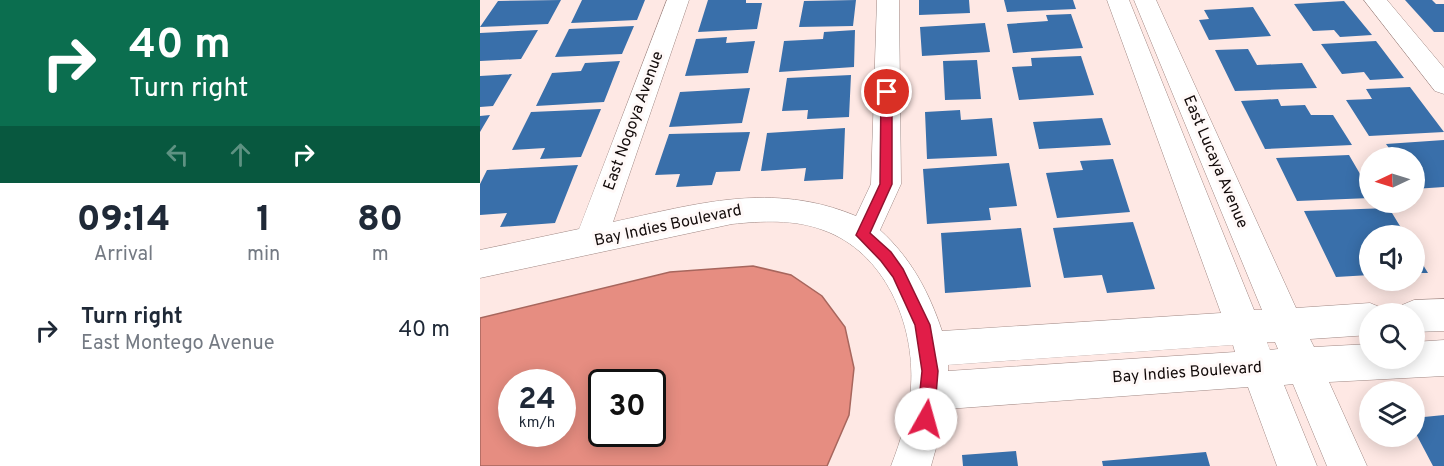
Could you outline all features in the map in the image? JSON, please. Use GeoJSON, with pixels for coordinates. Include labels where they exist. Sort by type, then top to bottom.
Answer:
{"type":"FeatureCollection","features":[{"type":"Feature","properties":{"kind":"street","name":"East Nogoya Avenue"},"geometry":{"type":"LineString","coordinates":[[590,242],[678,0]]}},
{"type":"Feature","properties":{"kind":"street"},"geometry":{"type":"LineString","coordinates":[[862,235],[886,184],[888,0]]}},
{"type":"Feature","properties":{"kind":"street"},"geometry":{"type":"LineString","coordinates":[[1118,0],[1297,466]]}},
{"type":"Feature","properties":{"kind":"street","name":"East Lucaya Avenue"},"geometry":{"type":"LineString","coordinates":[[1145,0],[1347,466]]}},
{"type":"Feature","properties":{"kind":"street"},"geometry":{"type":"LineString","coordinates":[[1375,0],[1444,85]]}},
{"type":"Feature","properties":{"kind":"street"},"geometry":{"type":"LineString","coordinates":[[1166,124],[1198,123]]}},
{"type":"Feature","properties":{"kind":"street","name":"Bay Indies Boulevard"},"geometry":{"type":"LineString","coordinates":[[480,264],[590,242],[715,213],[743,209],[774,208],[814,214],[848,227],[862,235],[886,256],[898,273],[922,325],[928,348],[930,391],[926,419],[911,466]]}},
{"type":"Feature","properties":{"kind":"street"},"geometry":{"type":"LineString","coordinates":[[1425,316],[1444,315]]}},
{"type":"Feature","properties":{"kind":"street"},"geometry":{"type":"LineString","coordinates":[[928,348],[1359,320]]}},
{"type":"Feature","properties":{"kind":"street","name":"Bay Indies Boulevard"},"geometry":{"type":"LineString","coordinates":[[930,391],[1303,365],[1444,358]]}},
{"type":"Feature","properties":{"kind":"shaded area"},"geometry":{"type":"Polygon","coordinates":[[[753,266],[791,275],[822,296],[845,327],[854,368],[849,415],[827,466],[480,466],[480,318],[670,272],[753,266]]]}},
{"type":"Feature","properties":{"kind":"building"},"geometry":{"type":"Polygon","coordinates":[[[561,0],[548,24],[480,27],[498,1],[561,0]]]}},
{"type":"Feature","properties":{"kind":"building"},"geometry":{"type":"Polygon","coordinates":[[[582,0],[645,0],[637,20],[571,23],[582,0]]]}},
{"type":"Feature","properties":{"kind":"building"},"geometry":{"type":"Polygon","coordinates":[[[708,0],[746,0],[746,3],[762,3],[757,29],[698,32],[708,0]]]}},
{"type":"Feature","properties":{"kind":"building"},"geometry":{"type":"Polygon","coordinates":[[[856,0],[853,26],[799,27],[804,1],[856,0]]]}},
{"type":"Feature","properties":{"kind":"building"},"geometry":{"type":"Polygon","coordinates":[[[919,0],[969,0],[970,13],[919,15],[919,0]]]}},
{"type":"Feature","properties":{"kind":"building"},"geometry":{"type":"Polygon","coordinates":[[[1004,0],[1073,0],[1076,9],[1007,12],[1004,0]]]}},
{"type":"Feature","properties":{"kind":"building"},"geometry":{"type":"Polygon","coordinates":[[[1405,0],[1432,0],[1436,4],[1444,4],[1444,32],[1434,32],[1405,0]]]}},
{"type":"Feature","properties":{"kind":"building"},"geometry":{"type":"Polygon","coordinates":[[[1344,1],[1372,35],[1340,37],[1334,30],[1313,31],[1294,4],[1344,1]]]}},
{"type":"Feature","properties":{"kind":"building"},"geometry":{"type":"Polygon","coordinates":[[[1253,7],[1271,36],[1209,40],[1199,20],[1209,19],[1204,10],[1253,7]]]}},
{"type":"Feature","properties":{"kind":"building"},"geometry":{"type":"Polygon","coordinates":[[[1071,14],[1083,48],[1013,53],[1007,24],[1048,21],[1046,15],[1071,14]]]}},
{"type":"Feature","properties":{"kind":"building"},"geometry":{"type":"Polygon","coordinates":[[[985,23],[990,52],[922,56],[920,27],[985,23]]]}},
{"type":"Feature","properties":{"kind":"building"},"geometry":{"type":"Polygon","coordinates":[[[634,26],[622,54],[555,57],[569,29],[634,26]]]}},
{"type":"Feature","properties":{"kind":"building"},"geometry":{"type":"Polygon","coordinates":[[[538,30],[521,59],[480,61],[480,33],[538,30]]]}},
{"type":"Feature","properties":{"kind":"building"},"geometry":{"type":"Polygon","coordinates":[[[855,30],[854,67],[779,72],[784,41],[823,39],[824,32],[855,30]]]}},
{"type":"Feature","properties":{"kind":"building"},"geometry":{"type":"Polygon","coordinates":[[[727,37],[726,43],[755,41],[748,73],[685,76],[696,39],[727,37]]]}},
{"type":"Feature","properties":{"kind":"building"},"geometry":{"type":"Polygon","coordinates":[[[1376,41],[1404,78],[1370,80],[1364,72],[1342,74],[1321,44],[1376,41]]]}},
{"type":"Feature","properties":{"kind":"building"},"geometry":{"type":"Polygon","coordinates":[[[1248,49],[1257,65],[1302,63],[1317,88],[1235,91],[1215,50],[1248,49]]]}},
{"type":"Feature","properties":{"kind":"building"},"geometry":{"type":"Polygon","coordinates":[[[1081,56],[1094,95],[1019,100],[1012,67],[1032,66],[1031,58],[1081,56]]]}},
{"type":"Feature","properties":{"kind":"building"},"geometry":{"type":"Polygon","coordinates":[[[977,60],[981,99],[945,100],[943,61],[977,60]]]}},
{"type":"Feature","properties":{"kind":"building"},"geometry":{"type":"Polygon","coordinates":[[[620,61],[604,102],[536,106],[552,73],[581,71],[585,63],[620,61]]]}},
{"type":"Feature","properties":{"kind":"building"},"geometry":{"type":"Polygon","coordinates":[[[512,74],[493,106],[480,107],[480,76],[512,74]]]}},
{"type":"Feature","properties":{"kind":"building"},"geometry":{"type":"Polygon","coordinates":[[[851,75],[849,117],[807,119],[808,110],[782,111],[787,78],[851,75]]]}},
{"type":"Feature","properties":{"kind":"building"},"geometry":{"type":"Polygon","coordinates":[[[1410,87],[1444,132],[1369,136],[1346,100],[1372,99],[1366,89],[1410,87]]]}},
{"type":"Feature","properties":{"kind":"building"},"geometry":{"type":"Polygon","coordinates":[[[750,88],[742,123],[669,127],[680,92],[750,88]]]}},
{"type":"Feature","properties":{"kind":"building"},"geometry":{"type":"Polygon","coordinates":[[[1278,99],[1281,106],[1305,105],[1311,115],[1333,115],[1352,145],[1265,149],[1241,101],[1278,99]]]}},
{"type":"Feature","properties":{"kind":"building"},"geometry":{"type":"Polygon","coordinates":[[[601,109],[581,157],[540,159],[545,148],[512,150],[531,112],[601,109]]]}},
{"type":"Feature","properties":{"kind":"building"},"geometry":{"type":"Polygon","coordinates":[[[960,110],[961,120],[992,118],[997,156],[927,159],[925,112],[960,110]]]}},
{"type":"Feature","properties":{"kind":"building"},"geometry":{"type":"Polygon","coordinates":[[[490,115],[480,132],[480,116],[490,115]]]}},
{"type":"Feature","properties":{"kind":"building"},"geometry":{"type":"Polygon","coordinates":[[[1102,118],[1111,145],[1039,149],[1033,122],[1102,118]]]}},
{"type":"Feature","properties":{"kind":"building"},"geometry":{"type":"Polygon","coordinates":[[[845,128],[843,179],[804,181],[806,168],[761,171],[767,133],[845,128]]]}},
{"type":"Feature","properties":{"kind":"building"},"geometry":{"type":"Polygon","coordinates":[[[750,132],[740,171],[716,172],[712,185],[676,187],[680,174],[655,175],[669,134],[750,132]]]}},
{"type":"Feature","properties":{"kind":"building"},"geometry":{"type":"Polygon","coordinates":[[[1444,140],[1444,187],[1425,188],[1425,147],[1388,147],[1386,144],[1444,140]]]}},
{"type":"Feature","properties":{"kind":"building"},"geometry":{"type":"Polygon","coordinates":[[[1349,155],[1359,172],[1359,198],[1297,201],[1276,158],[1349,155]]]}},
{"type":"Feature","properties":{"kind":"building"},"geometry":{"type":"Polygon","coordinates":[[[1113,159],[1130,212],[1057,218],[1046,173],[1083,170],[1080,161],[1113,159]]]}},
{"type":"Feature","properties":{"kind":"building"},"geometry":{"type":"Polygon","coordinates":[[[1009,163],[1017,206],[989,208],[991,220],[927,224],[923,169],[1009,163]]]}},
{"type":"Feature","properties":{"kind":"building"},"geometry":{"type":"Polygon","coordinates":[[[578,165],[555,223],[500,227],[507,213],[480,215],[480,184],[487,170],[578,165]]]}},
{"type":"Feature","properties":{"kind":"building"},"geometry":{"type":"Polygon","coordinates":[[[1359,209],[1359,213],[1392,213],[1399,225],[1359,225],[1359,276],[1336,277],[1304,211],[1359,209]]]}},
{"type":"Feature","properties":{"kind":"building"},"geometry":{"type":"Polygon","coordinates":[[[1133,222],[1155,289],[1107,293],[1102,275],[1064,278],[1053,228],[1133,222]]]}},
{"type":"Feature","properties":{"kind":"building"},"geometry":{"type":"Polygon","coordinates":[[[1021,228],[1031,287],[945,293],[941,233],[1021,228]]]}},
{"type":"Feature","properties":{"kind":"building"},"geometry":{"type":"Polygon","coordinates":[[[1444,415],[1444,466],[1433,466],[1423,447],[1425,447],[1425,417],[1444,415]]]}},
{"type":"Feature","properties":{"kind":"building"},"geometry":{"type":"Polygon","coordinates":[[[1016,451],[1018,466],[963,466],[962,455],[1016,451]]]}},
{"type":"Feature","properties":{"kind":"building"},"geometry":{"type":"Polygon","coordinates":[[[1206,452],[1210,466],[1103,466],[1102,461],[1206,452]]]}},
{"type":"Feature","properties":{"kind":"route"},"geometry":{"type":"LineString","coordinates":[[887,92],[886,184],[862,235],[886,256],[898,273],[922,325],[928,348],[930,371],[926,419]]}}]}
